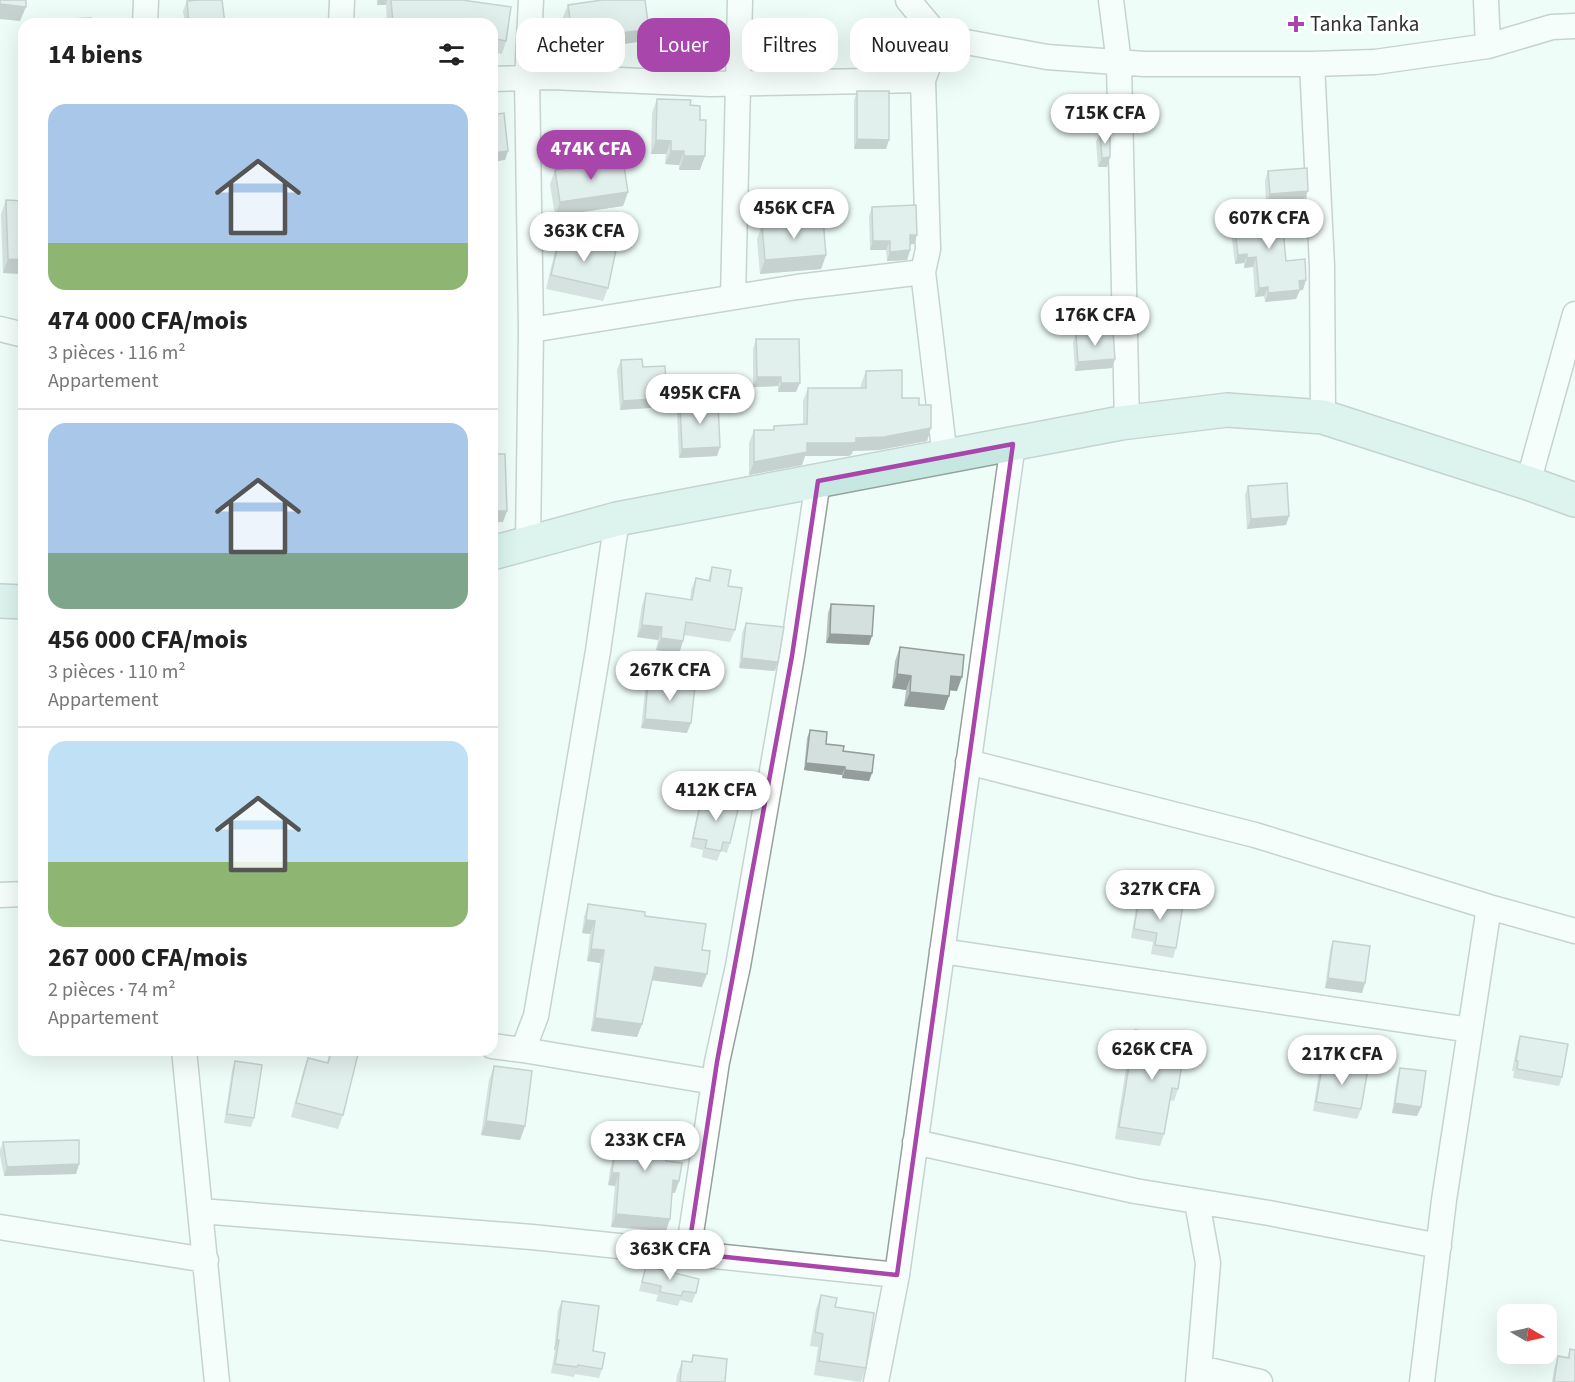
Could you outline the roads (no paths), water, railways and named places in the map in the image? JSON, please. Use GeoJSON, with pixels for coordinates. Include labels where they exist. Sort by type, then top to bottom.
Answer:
{"type":"FeatureCollection","features":[{"type":"Feature","properties":{"kind":"street"},"geometry":{"type":"LineString","coordinates":[[145,18],[146,0]]}},
{"type":"Feature","properties":{"kind":"street"},"geometry":{"type":"LineString","coordinates":[[341,18],[342,0]]}},
{"type":"Feature","properties":{"kind":"street"},"geometry":{"type":"LineString","coordinates":[[528,544],[531,330],[527,78],[531,0]]}},
{"type":"Feature","properties":{"kind":"street"},"geometry":{"type":"LineString","coordinates":[[733,297],[740,0]]}},
{"type":"Feature","properties":{"kind":"street"},"geometry":{"type":"LineString","coordinates":[[908,0],[923,18]]}},
{"type":"Feature","properties":{"kind":"street"},"geometry":{"type":"LineString","coordinates":[[1111,0],[1119,63],[1127,423]]}},
{"type":"Feature","properties":{"kind":"street"},"geometry":{"type":"LineString","coordinates":[[1486,0],[1488,46]]}},
{"type":"Feature","properties":{"kind":"street"},"geometry":{"type":"LineString","coordinates":[[970,43],[1047,57],[1119,63],[1312,64],[1375,62],[1488,46],[1552,27],[1575,26]]}},
{"type":"Feature","properties":{"kind":"street"},"geometry":{"type":"LineString","coordinates":[[1312,64],[1322,266],[1323,417]]}},
{"type":"Feature","properties":{"kind":"street"},"geometry":{"type":"LineString","coordinates":[[927,72],[924,80],[928,249],[923,272],[945,457]]}},
{"type":"Feature","properties":{"kind":"street"},"geometry":{"type":"LineString","coordinates":[[498,80],[551,77],[710,84],[924,80]]}},
{"type":"Feature","properties":{"kind":"street"},"geometry":{"type":"LineString","coordinates":[[531,330],[797,287],[923,272]]}},
{"type":"Feature","properties":{"kind":"street"},"geometry":{"type":"LineString","coordinates":[[1528,483],[1575,314]]}},
{"type":"Feature","properties":{"kind":"street"},"geometry":{"type":"LineString","coordinates":[[0,329],[18,334]]}},
{"type":"Feature","properties":{"kind":"street"},"geometry":{"type":"LineString","coordinates":[[498,552],[617,519],[1121,423],[1227,410],[1323,417],[1528,483],[1575,501]]}},
{"type":"Feature","properties":{"kind":"street"},"geometry":{"type":"LineString","coordinates":[[876,1382],[897,1275],[1013,444]]}},
{"type":"Feature","properties":{"kind":"street"},"geometry":{"type":"LineString","coordinates":[[688,1253],[714,1082],[738,966],[788,680],[818,481]]}},
{"type":"Feature","properties":{"kind":"street"},"geometry":{"type":"LineString","coordinates":[[523,1050],[536,1016],[598,651],[617,519]]}},
{"type":"Feature","properties":{"kind":"street"},"geometry":{"type":"LineString","coordinates":[[0,601],[18,602]]}},
{"type":"Feature","properties":{"kind":"street"},"geometry":{"type":"LineString","coordinates":[[969,762],[1255,835],[1575,931]]}},
{"type":"Feature","properties":{"kind":"street"},"geometry":{"type":"LineString","coordinates":[[0,895],[18,894]]}},
{"type":"Feature","properties":{"kind":"street"},"geometry":{"type":"LineString","coordinates":[[1422,1382],[1444,1200],[1489,907]]}},
{"type":"Feature","properties":{"kind":"street"},"geometry":{"type":"LineString","coordinates":[[942,951],[1470,1030]]}},
{"type":"Feature","properties":{"kind":"street"},"geometry":{"type":"LineString","coordinates":[[498,1047],[714,1082]]}},
{"type":"Feature","properties":{"kind":"street"},"geometry":{"type":"LineString","coordinates":[[185,1056],[218,1382]]}},
{"type":"Feature","properties":{"kind":"street"},"geometry":{"type":"LineString","coordinates":[[915,1142],[1135,1191],[1269,1213],[1439,1246]]}},
{"type":"Feature","properties":{"kind":"street"},"geometry":{"type":"LineString","coordinates":[[1197,1202],[1208,1263],[1199,1375],[1260,1382]]}},
{"type":"Feature","properties":{"kind":"street"},"geometry":{"type":"LineString","coordinates":[[201,1211],[532,1237],[897,1275]]}},
{"type":"Feature","properties":{"kind":"street"},"geometry":{"type":"LineString","coordinates":[[0,1227],[206,1260]]}},
{"type":"Feature","properties":{"kind":"place","name":"Tanka Tanka"},"geometry":{"type":"Point","coordinates":[1296,24]}}]}
